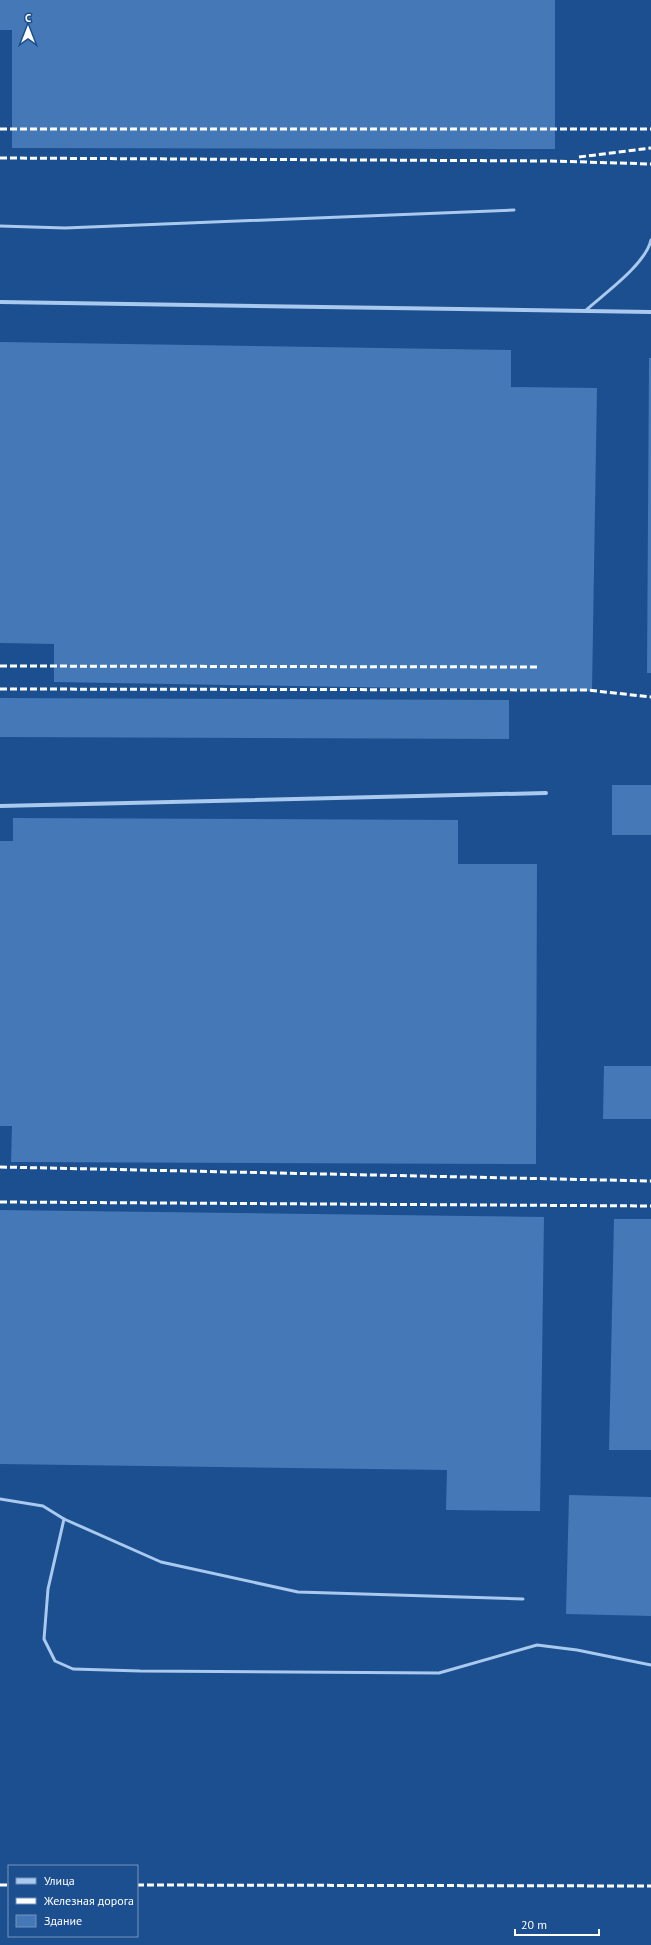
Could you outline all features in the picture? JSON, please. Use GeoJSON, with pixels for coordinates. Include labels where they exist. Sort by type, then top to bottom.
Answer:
{"type":"FeatureCollection","features":[{"type":"Feature","properties":{"kind":"street"},"geometry":{"type":"LineString","coordinates":[[0,302],[651,312]]}},
{"type":"Feature","properties":{"kind":"street"},"geometry":{"type":"LineString","coordinates":[[0,806],[546,794]]}},
{"type":"Feature","properties":{"kind":"lane"},"geometry":{"type":"LineString","coordinates":[[0,226],[65,228],[514,210]]}},
{"type":"Feature","properties":{"kind":"lane"},"geometry":{"type":"LineString","coordinates":[[585,311],[640,261],[648,250],[651,240]]}},
{"type":"Feature","properties":{"kind":"lane"},"geometry":{"type":"LineString","coordinates":[[0,1499],[43,1506],[64,1519],[161,1562],[298,1592],[522,1600]]}},
{"type":"Feature","properties":{"kind":"lane"},"geometry":{"type":"LineString","coordinates":[[64,1519],[48,1589],[44,1640],[55,1661],[73,1669],[140,1671],[439,1673],[537,1646],[577,1650],[643,1665],[651,1665]]}},
{"type":"Feature","properties":{"kind":"building"},"geometry":{"type":"Polygon","coordinates":[[[0,0],[555,0],[555,149],[12,148],[12,30],[0,30],[0,0]]]}},
{"type":"Feature","properties":{"kind":"building"},"geometry":{"type":"Polygon","coordinates":[[[0,342],[511,350],[511,387],[597,388],[592,691],[54,682],[54,644],[0,643],[0,342]]]}},
{"type":"Feature","properties":{"kind":"building"},"geometry":{"type":"Polygon","coordinates":[[[649,358],[651,358],[651,673],[647,673],[649,358]]]}},
{"type":"Feature","properties":{"kind":"building"},"geometry":{"type":"Polygon","coordinates":[[[0,698],[509,700],[509,739],[0,737],[0,698]]]}},
{"type":"Feature","properties":{"kind":"building"},"geometry":{"type":"Polygon","coordinates":[[[612,785],[651,785],[651,835],[612,835],[612,785]]]}},
{"type":"Feature","properties":{"kind":"building"},"geometry":{"type":"Polygon","coordinates":[[[13,818],[458,820],[458,864],[537,864],[536,1164],[11,1162],[12,1126],[0,1126],[0,841],[13,841],[13,818]]]}},
{"type":"Feature","properties":{"kind":"building"},"geometry":{"type":"Polygon","coordinates":[[[604,1066],[651,1066],[651,1119],[603,1119],[604,1066]]]}},
{"type":"Feature","properties":{"kind":"building"},"geometry":{"type":"Polygon","coordinates":[[[0,1210],[544,1217],[540,1511],[446,1510],[447,1470],[0,1464],[0,1210]]]}},
{"type":"Feature","properties":{"kind":"building"},"geometry":{"type":"Polygon","coordinates":[[[614,1219],[651,1219],[651,1450],[609,1450],[614,1219]]]}},
{"type":"Feature","properties":{"kind":"building"},"geometry":{"type":"Polygon","coordinates":[[[569,1495],[651,1497],[651,1616],[566,1614],[569,1495]]]}},
{"type":"Feature","properties":{"kind":"railway"},"geometry":{"type":"LineString","coordinates":[[0,129],[651,129]]}},
{"type":"Feature","properties":{"kind":"railway"},"geometry":{"type":"LineString","coordinates":[[579,157],[651,148]]}},
{"type":"Feature","properties":{"kind":"railway"},"geometry":{"type":"LineString","coordinates":[[0,158],[551,161],[651,164]]}},
{"type":"Feature","properties":{"kind":"railway"},"geometry":{"type":"LineString","coordinates":[[0,666],[538,667]]}},
{"type":"Feature","properties":{"kind":"railway"},"geometry":{"type":"LineString","coordinates":[[0,689],[587,690],[651,697]]}},
{"type":"Feature","properties":{"kind":"railway"},"geometry":{"type":"LineString","coordinates":[[0,1167],[651,1181]]}},
{"type":"Feature","properties":{"kind":"railway"},"geometry":{"type":"LineString","coordinates":[[0,1202],[651,1206]]}},
{"type":"Feature","properties":{"kind":"railway"},"geometry":{"type":"LineString","coordinates":[[0,1885],[8,1885]]}},
{"type":"Feature","properties":{"kind":"railway"},"geometry":{"type":"LineString","coordinates":[[138,1885],[651,1886]]}}]}
